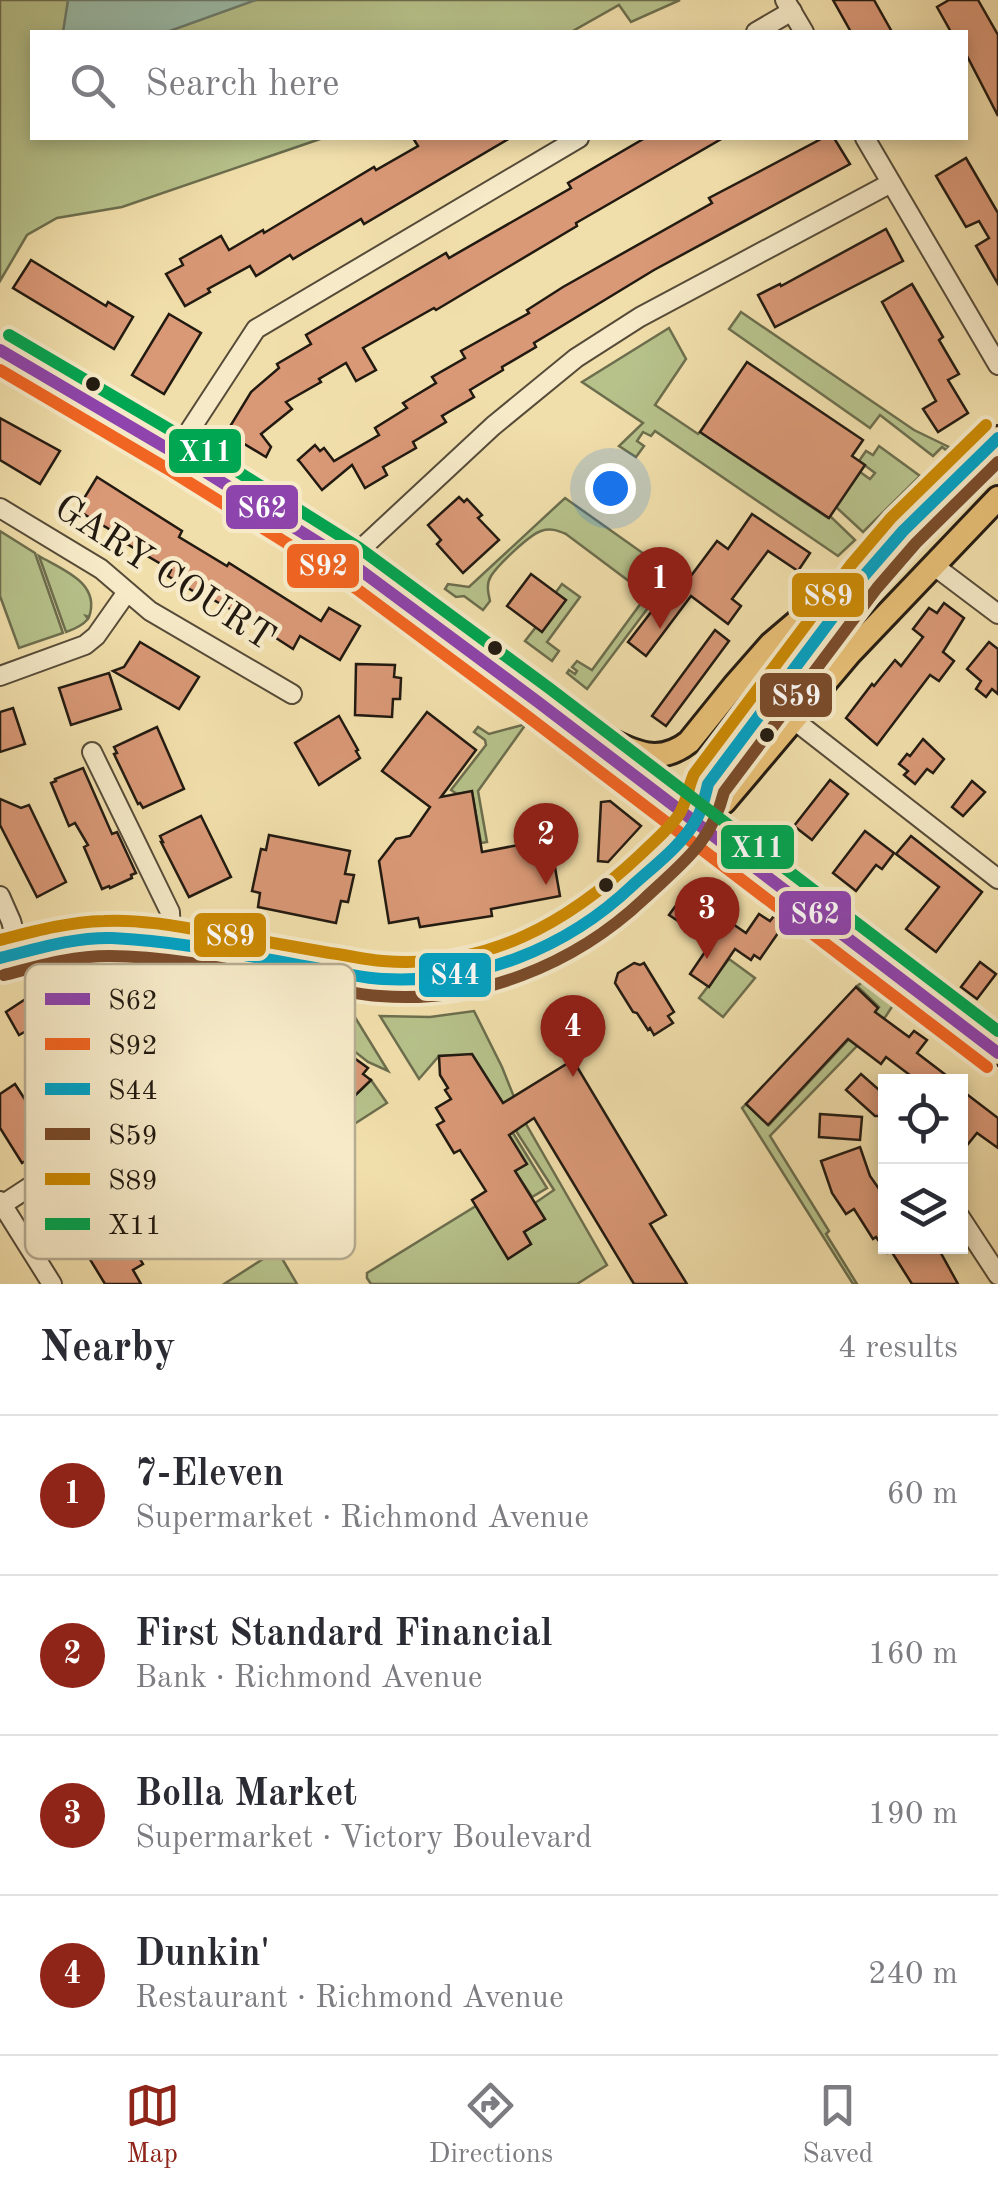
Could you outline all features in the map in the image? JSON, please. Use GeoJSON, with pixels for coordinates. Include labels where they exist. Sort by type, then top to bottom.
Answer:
{"type":"FeatureCollection","features":[{"type":"Feature","properties":{"kind":"main road"},"geometry":{"type":"LineString","coordinates":[[0,350],[348,561],[550,710],[998,1053]]}},
{"type":"Feature","properties":{"kind":"main road"},"geometry":{"type":"LineString","coordinates":[[550,710],[632,750],[656,756],[680,750],[771,644],[900,534],[998,438]]}},
{"type":"Feature","properties":{"kind":"main road"},"geometry":{"type":"LineString","coordinates":[[355,975],[416,980],[486,970],[518,960],[577,931],[607,909],[696,822],[724,802],[850,653],[998,498]]}},
{"type":"Feature","properties":{"kind":"main road"},"geometry":{"type":"LineString","coordinates":[[696,822],[708,784],[863,577],[900,534]]}},
{"type":"Feature","properties":{"kind":"main road"},"geometry":{"type":"LineString","coordinates":[[10,956],[64,942],[108,938],[171,943],[290,964]]}},
{"type":"Feature","properties":{"kind":"street"},"geometry":{"type":"LineString","coordinates":[[759,30],[789,6],[803,30]]}},
{"type":"Feature","properties":{"kind":"street"},"geometry":{"type":"LineString","coordinates":[[174,454],[256,329],[576,140]]}},
{"type":"Feature","properties":{"kind":"street"},"geometry":{"type":"LineString","coordinates":[[866,140],[998,365]]}},
{"type":"Feature","properties":{"kind":"street"},"geometry":{"type":"LineString","coordinates":[[348,561],[493,426],[576,358],[655,308],[891,183]]}},
{"type":"Feature","properties":{"kind":"street","name":"GARY COURT"},"geometry":{"type":"LineString","coordinates":[[0,508],[101,570],[150,611],[292,694]]}},
{"type":"Feature","properties":{"kind":"street"},"geometry":{"type":"LineString","coordinates":[[933,565],[998,614]]}},
{"type":"Feature","properties":{"kind":"street"},"geometry":{"type":"LineString","coordinates":[[0,676],[85,645],[96,636],[127,592]]}},
{"type":"Feature","properties":{"kind":"street"},"geometry":{"type":"LineString","coordinates":[[794,720],[998,879]]}},
{"type":"Feature","properties":{"kind":"street"},"geometry":{"type":"LineString","coordinates":[[92,752],[170,912],[171,943]]}},
{"type":"Feature","properties":{"kind":"street"},"geometry":{"type":"LineString","coordinates":[[0,896],[11,920],[10,956]]}},
{"type":"Feature","properties":{"kind":"street"},"geometry":{"type":"LineString","coordinates":[[25,1188],[1,1203],[25,1241]]}},
{"type":"Feature","properties":{"kind":"street"},"geometry":{"type":"LineString","coordinates":[[968,1229],[998,1275]]}},
{"type":"Feature","properties":{"kind":"street"},"geometry":{"type":"LineString","coordinates":[[36,1259],[52,1284]]}},
{"type":"Feature","properties":{"kind":"green space"},"geometry":{"type":"Polygon","coordinates":[[[0,0],[680,0],[631,22],[619,5],[575,30],[30,30],[30,140],[317,140],[122,207],[57,218],[27,235],[0,281],[0,0]]]}},
{"type":"Feature","properties":{"kind":"green space"},"geometry":{"type":"Polygon","coordinates":[[[741,312],[914,430],[949,447],[942,447],[933,456],[880,415],[870,428],[729,329],[741,312]]]}},
{"type":"Feature","properties":{"kind":"green space"},"geometry":{"type":"Polygon","coordinates":[[[669,328],[686,359],[655,405],[830,516],[855,540],[838,556],[655,431],[651,436],[643,432],[637,441],[644,446],[636,457],[619,446],[643,423],[582,382],[669,328]]]}},
{"type":"Feature","properties":{"kind":"green space"},"geometry":{"type":"Polygon","coordinates":[[[879,446],[920,476],[863,532],[836,507],[860,472],[870,479],[875,473],[859,461],[866,451],[873,455],[879,446]]]}},
{"type":"Feature","properties":{"kind":"green space"},"geometry":{"type":"Polygon","coordinates":[[[565,498],[661,566],[658,571],[669,580],[587,689],[567,673],[569,670],[575,674],[577,671],[572,667],[577,661],[592,670],[644,599],[635,592],[634,585],[566,534],[541,531],[514,551],[491,576],[490,601],[483,610],[464,596],[456,597],[445,589],[448,584],[469,587],[565,498]]]}},
{"type":"Feature","properties":{"kind":"green space"},"geometry":{"type":"Polygon","coordinates":[[[0,531],[35,553],[63,633],[19,648],[0,596],[0,531]]]}},
{"type":"Feature","properties":{"kind":"green space"},"geometry":{"type":"Polygon","coordinates":[[[39,556],[69,572],[90,595],[89,617],[78,627],[66,632],[39,556]]]}},
{"type":"Feature","properties":{"kind":"green space"},"geometry":{"type":"Polygon","coordinates":[[[562,584],[580,597],[547,642],[559,651],[552,661],[525,641],[536,627],[542,631],[562,584]]]}},
{"type":"Feature","properties":{"kind":"green space"},"geometry":{"type":"Polygon","coordinates":[[[526,724],[478,791],[487,842],[481,843],[472,792],[457,794],[451,790],[486,745],[474,732],[478,727],[489,734],[526,724]]]}},
{"type":"Feature","properties":{"kind":"green space"},"geometry":{"type":"Polygon","coordinates":[[[729,959],[755,978],[723,1017],[699,998],[729,959]]]}},
{"type":"Feature","properties":{"kind":"green space"},"geometry":{"type":"Polygon","coordinates":[[[867,979],[897,999],[886,1016],[770,1136],[829,1231],[826,1234],[857,1284],[853,1284],[742,1108],[746,1104],[769,1125],[879,1007],[857,986],[867,979]]]}},
{"type":"Feature","properties":{"kind":"green space"},"geometry":{"type":"Polygon","coordinates":[[[474,1011],[522,1117],[607,1265],[577,1284],[371,1284],[367,1273],[476,1206],[508,1258],[531,1244],[524,1232],[545,1219],[535,1203],[554,1190],[472,1055],[439,1056],[419,1079],[380,1016],[430,1017],[474,1011]]]}},
{"type":"Feature","properties":{"kind":"green space"},"geometry":{"type":"Polygon","coordinates":[[[355,1017],[388,1071],[355,1052],[355,1017]]]}},
{"type":"Feature","properties":{"kind":"green space"},"geometry":{"type":"Polygon","coordinates":[[[371,1080],[387,1103],[355,1124],[355,1095],[371,1080]]]}},
{"type":"Feature","properties":{"kind":"green space"},"geometry":{"type":"Polygon","coordinates":[[[513,1133],[547,1188],[532,1197],[515,1171],[526,1164],[508,1135],[513,1133]]]}},
{"type":"Feature","properties":{"kind":"green space"},"geometry":{"type":"Polygon","coordinates":[[[263,1259],[282,1259],[297,1284],[224,1284],[263,1259]]]}},
{"type":"Feature","properties":{"kind":"shaded area"},"geometry":{"type":"Polygon","coordinates":[[[68,0],[256,0],[173,30],[63,30],[68,0]]]}},
{"type":"Feature","properties":{"kind":"building"},"geometry":{"type":"Polygon","coordinates":[[[833,0],[874,0],[891,30],[850,30],[833,0]]]}},
{"type":"Feature","properties":{"kind":"building"},"geometry":{"type":"Polygon","coordinates":[[[949,0],[978,0],[998,35],[998,116],[968,58],[968,30],[950,30],[937,7],[949,0]]]}},
{"type":"Feature","properties":{"kind":"building"},"geometry":{"type":"Polygon","coordinates":[[[414,140],[507,140],[364,224],[361,219],[256,276],[250,266],[185,306],[166,274],[183,265],[180,259],[221,236],[229,250],[418,146],[414,140]]]}},
{"type":"Feature","properties":{"kind":"building"},"geometry":{"type":"Polygon","coordinates":[[[642,140],[720,140],[436,310],[363,348],[376,370],[356,381],[346,363],[286,402],[292,409],[261,434],[271,447],[266,457],[226,433],[251,392],[279,368],[277,364],[311,344],[306,335],[446,253],[449,258],[571,188],[568,183],[642,140]]]}},
{"type":"Feature","properties":{"kind":"building"},"geometry":{"type":"Polygon","coordinates":[[[819,140],[835,140],[850,164],[654,270],[534,343],[536,347],[470,390],[474,397],[442,416],[446,422],[413,442],[416,448],[383,467],[387,475],[365,488],[352,465],[322,490],[298,460],[315,445],[320,451],[324,448],[334,461],[379,435],[375,428],[407,408],[403,403],[436,383],[432,377],[465,358],[461,351],[529,313],[527,310],[563,287],[712,203],[709,198],[819,140]]]}},
{"type":"Feature","properties":{"kind":"building"},"geometry":{"type":"Polygon","coordinates":[[[966,158],[998,213],[998,284],[976,246],[989,238],[979,221],[966,227],[936,176],[966,158]]]}},
{"type":"Feature","properties":{"kind":"building"},"geometry":{"type":"Polygon","coordinates":[[[886,229],[903,261],[775,327],[758,295],[886,229]]]}},
{"type":"Feature","properties":{"kind":"building"},"geometry":{"type":"Polygon","coordinates":[[[31,260],[106,306],[108,302],[133,317],[114,349],[13,288],[31,260]]]}},
{"type":"Feature","properties":{"kind":"building"},"geometry":{"type":"Polygon","coordinates":[[[912,284],[943,337],[939,340],[959,374],[948,380],[968,413],[938,432],[923,409],[936,401],[882,302],[912,284]]]}},
{"type":"Feature","properties":{"kind":"building"},"geometry":{"type":"Polygon","coordinates":[[[169,314],[201,333],[164,394],[132,375],[169,314]]]}},
{"type":"Feature","properties":{"kind":"building"},"geometry":{"type":"Polygon","coordinates":[[[747,362],[863,440],[852,456],[865,465],[829,518],[700,432],[747,362]]]}},
{"type":"Feature","properties":{"kind":"building"},"geometry":{"type":"Polygon","coordinates":[[[0,418],[60,451],[40,484],[0,460],[0,418]]]}},
{"type":"Feature","properties":{"kind":"building"},"geometry":{"type":"Polygon","coordinates":[[[97,477],[182,531],[179,537],[227,566],[229,563],[321,621],[329,608],[360,626],[340,660],[300,636],[293,649],[168,576],[171,570],[77,510],[97,477]]]}},
{"type":"Feature","properties":{"kind":"building"},"geometry":{"type":"Polygon","coordinates":[[[459,497],[464,502],[467,499],[482,515],[478,518],[499,540],[463,573],[437,544],[441,540],[428,525],[459,497]]]}},
{"type":"Feature","properties":{"kind":"building"},"geometry":{"type":"Polygon","coordinates":[[[752,514],[810,553],[798,571],[768,551],[732,599],[741,606],[728,624],[691,596],[646,656],[628,642],[665,594],[673,600],[717,541],[728,549],[752,514]]]}},
{"type":"Feature","properties":{"kind":"building"},"geometry":{"type":"Polygon","coordinates":[[[531,574],[566,600],[542,632],[507,606],[531,574]]]}},
{"type":"Feature","properties":{"kind":"building"},"geometry":{"type":"Polygon","coordinates":[[[944,603],[964,618],[943,652],[954,661],[939,681],[930,675],[877,745],[846,718],[872,684],[895,660],[901,666],[923,637],[913,629],[929,608],[937,613],[944,603]]]}},
{"type":"Feature","properties":{"kind":"building"},"geometry":{"type":"Polygon","coordinates":[[[715,630],[729,641],[666,726],[652,716],[715,630]]]}},
{"type":"Feature","properties":{"kind":"building"},"geometry":{"type":"Polygon","coordinates":[[[140,642],[199,677],[179,709],[113,671],[124,667],[140,642]]]}},
{"type":"Feature","properties":{"kind":"building"},"geometry":{"type":"Polygon","coordinates":[[[989,642],[998,649],[998,694],[992,689],[986,697],[976,689],[981,681],[967,669],[989,642]]]}},
{"type":"Feature","properties":{"kind":"building"},"geometry":{"type":"Polygon","coordinates":[[[356,664],[395,665],[394,677],[401,678],[400,699],[393,699],[392,717],[355,715],[356,664]]]}},
{"type":"Feature","properties":{"kind":"building"},"geometry":{"type":"Polygon","coordinates":[[[109,673],[121,709],[71,725],[59,688],[109,673]]]}},
{"type":"Feature","properties":{"kind":"building"},"geometry":{"type":"Polygon","coordinates":[[[13,708],[25,744],[0,752],[0,712],[13,708]]]}},
{"type":"Feature","properties":{"kind":"building"},"geometry":{"type":"Polygon","coordinates":[[[427,712],[476,750],[441,797],[472,791],[482,852],[550,839],[560,896],[491,909],[492,916],[420,927],[418,918],[389,923],[379,861],[396,839],[410,836],[430,807],[382,771],[427,712]]]}},
{"type":"Feature","properties":{"kind":"building"},"geometry":{"type":"Polygon","coordinates":[[[339,716],[360,758],[319,785],[295,743],[339,716]]]}},
{"type":"Feature","properties":{"kind":"building"},"geometry":{"type":"Polygon","coordinates":[[[157,727],[184,789],[143,808],[114,754],[114,747],[157,727]]]}},
{"type":"Feature","properties":{"kind":"building"},"geometry":{"type":"Polygon","coordinates":[[[923,739],[944,759],[933,773],[927,769],[915,784],[899,764],[923,739]]]}},
{"type":"Feature","properties":{"kind":"building"},"geometry":{"type":"Polygon","coordinates":[[[83,768],[112,834],[117,832],[136,873],[110,888],[102,889],[84,847],[88,845],[75,823],[69,826],[51,783],[83,768]]]}},
{"type":"Feature","properties":{"kind":"building"},"geometry":{"type":"Polygon","coordinates":[[[830,780],[848,794],[812,840],[794,826],[830,780]]]}},
{"type":"Feature","properties":{"kind":"building"},"geometry":{"type":"Polygon","coordinates":[[[972,781],[985,792],[963,816],[952,807],[972,781]]]}},
{"type":"Feature","properties":{"kind":"building"},"geometry":{"type":"Polygon","coordinates":[[[0,799],[21,808],[29,805],[66,882],[37,897],[0,825],[0,799]]]}},
{"type":"Feature","properties":{"kind":"building"},"geometry":{"type":"Polygon","coordinates":[[[610,801],[641,826],[608,862],[598,861],[601,802],[610,801]]]}},
{"type":"Feature","properties":{"kind":"building"},"geometry":{"type":"Polygon","coordinates":[[[201,816],[231,877],[189,897],[160,836],[201,816]]]}},
{"type":"Feature","properties":{"kind":"building"},"geometry":{"type":"Polygon","coordinates":[[[865,831],[894,853],[882,869],[876,865],[856,891],[833,873],[865,831]]]}},
{"type":"Feature","properties":{"kind":"building"},"geometry":{"type":"Polygon","coordinates":[[[269,835],[350,851],[345,874],[354,875],[348,902],[341,901],[336,923],[258,907],[260,893],[252,891],[261,849],[266,850],[269,835]]]}},
{"type":"Feature","properties":{"kind":"building"},"geometry":{"type":"Polygon","coordinates":[[[911,836],[982,892],[936,952],[906,929],[939,887],[896,854],[911,836]]]}},
{"type":"Feature","properties":{"kind":"building"},"geometry":{"type":"Polygon","coordinates":[[[680,900],[722,928],[727,920],[746,933],[759,914],[770,921],[774,916],[785,923],[760,959],[754,955],[751,960],[735,949],[709,987],[690,974],[711,943],[669,915],[680,900]]]}},
{"type":"Feature","properties":{"kind":"building"},"geometry":{"type":"Polygon","coordinates":[[[980,962],[996,974],[977,999],[961,987],[980,962]]]}},
{"type":"Feature","properties":{"kind":"building"},"geometry":{"type":"Polygon","coordinates":[[[634,963],[644,963],[674,1012],[668,1016],[673,1023],[654,1035],[615,983],[618,973],[634,963]]]}},
{"type":"Feature","properties":{"kind":"building"},"geometry":{"type":"Polygon","coordinates":[[[856,987],[878,1008],[875,1012],[909,1037],[914,1031],[927,1040],[917,1053],[945,1074],[908,1074],[886,1057],[881,1064],[848,1039],[768,1125],[746,1104],[856,987]]]}},
{"type":"Feature","properties":{"kind":"building"},"geometry":{"type":"Polygon","coordinates":[[[24,1000],[25,1032],[19,1035],[6,1012],[24,1000]]]}},
{"type":"Feature","properties":{"kind":"building"},"geometry":{"type":"Polygon","coordinates":[[[472,1054],[503,1103],[573,1060],[666,1215],[650,1224],[687,1284],[634,1284],[534,1118],[509,1135],[527,1164],[515,1171],[545,1219],[524,1232],[531,1244],[508,1259],[472,1200],[486,1191],[460,1150],[454,1153],[437,1125],[444,1121],[436,1108],[451,1099],[440,1075],[439,1056],[472,1054]]]}},
{"type":"Feature","properties":{"kind":"building"},"geometry":{"type":"Polygon","coordinates":[[[355,1059],[368,1068],[363,1074],[371,1080],[355,1095],[355,1059]]]}},
{"type":"Feature","properties":{"kind":"building"},"geometry":{"type":"Polygon","coordinates":[[[861,1074],[878,1089],[878,1116],[875,1116],[846,1090],[861,1074]]]}},
{"type":"Feature","properties":{"kind":"building"},"geometry":{"type":"Polygon","coordinates":[[[15,1084],[25,1100],[22,1163],[0,1128],[0,1094],[15,1084]]]}},
{"type":"Feature","properties":{"kind":"building"},"geometry":{"type":"Polygon","coordinates":[[[968,1095],[998,1118],[998,1148],[977,1133],[968,1144],[968,1095]]]}},
{"type":"Feature","properties":{"kind":"building"},"geometry":{"type":"Polygon","coordinates":[[[820,1114],[862,1117],[860,1140],[819,1137],[820,1114]]]}},
{"type":"Feature","properties":{"kind":"building"},"geometry":{"type":"Polygon","coordinates":[[[860,1147],[878,1188],[878,1240],[873,1239],[854,1209],[846,1214],[832,1193],[821,1161],[860,1147]]]}},
{"type":"Feature","properties":{"kind":"building"},"geometry":{"type":"Polygon","coordinates":[[[893,1254],[941,1254],[958,1284],[912,1284],[893,1254]]]}},
{"type":"Feature","properties":{"kind":"building"},"geometry":{"type":"Polygon","coordinates":[[[90,1259],[140,1259],[143,1264],[133,1270],[141,1284],[105,1284],[90,1259]]]}},
{"type":"Feature","properties":{"kind":"transit line","name":"X11"},"geometry":{"type":"LineString","coordinates":[[9,335],[358,547],[998,1031]]}},
{"type":"Feature","properties":{"kind":"transit line","name":"S62"},"geometry":{"type":"LineString","coordinates":[[0,350],[348,561],[998,1053]]}},
{"type":"Feature","properties":{"kind":"transit line","name":"S92"},"geometry":{"type":"LineString","coordinates":[[0,370],[338,575],[987,1067]]}},
{"type":"Feature","properties":{"kind":"transit line","name":"S89"},"geometry":{"type":"LineString","coordinates":[[0,940],[77,923],[131,921],[370,960],[421,962],[491,949],[555,920],[613,879],[670,826],[681,811],[694,774],[850,566],[891,518],[986,425]]}},
{"type":"Feature","properties":{"kind":"transit line","name":"S44"},"geometry":{"type":"LineString","coordinates":[[355,975],[418,979],[485,968],[549,944],[607,908],[690,829],[708,784],[863,577],[903,531],[998,438]]}},
{"type":"Feature","properties":{"kind":"transit line","name":"S59"},"geometry":{"type":"LineString","coordinates":[[355,993],[416,997],[488,986],[555,961],[617,922],[693,852],[711,826],[724,792],[877,588],[916,543],[998,462]]}},
{"type":"Feature","properties":{"kind":"transit line","name":"S44"},"geometry":{"type":"LineString","coordinates":[[0,958],[70,942],[112,938],[291,964]]}},
{"type":"Feature","properties":{"kind":"transit line","name":"S59"},"geometry":{"type":"LineString","coordinates":[[48,964],[109,956],[197,964]]}},
{"type":"Feature","properties":{"kind":"transit line","name":"S59"},"geometry":{"type":"LineString","coordinates":[[4,975],[25,970]]}},
{"type":"Feature","properties":{"kind":"place","name":"7-Eleven"},"geometry":{"type":"Point","coordinates":[660,629]}},
{"type":"Feature","properties":{"kind":"place","name":"First Standard Financial"},"geometry":{"type":"Point","coordinates":[546,885]}},
{"type":"Feature","properties":{"kind":"place","name":"Bolla Market"},"geometry":{"type":"Point","coordinates":[707,959]}},
{"type":"Feature","properties":{"kind":"place","name":"Dunkin'"},"geometry":{"type":"Point","coordinates":[573,1077]}}]}
